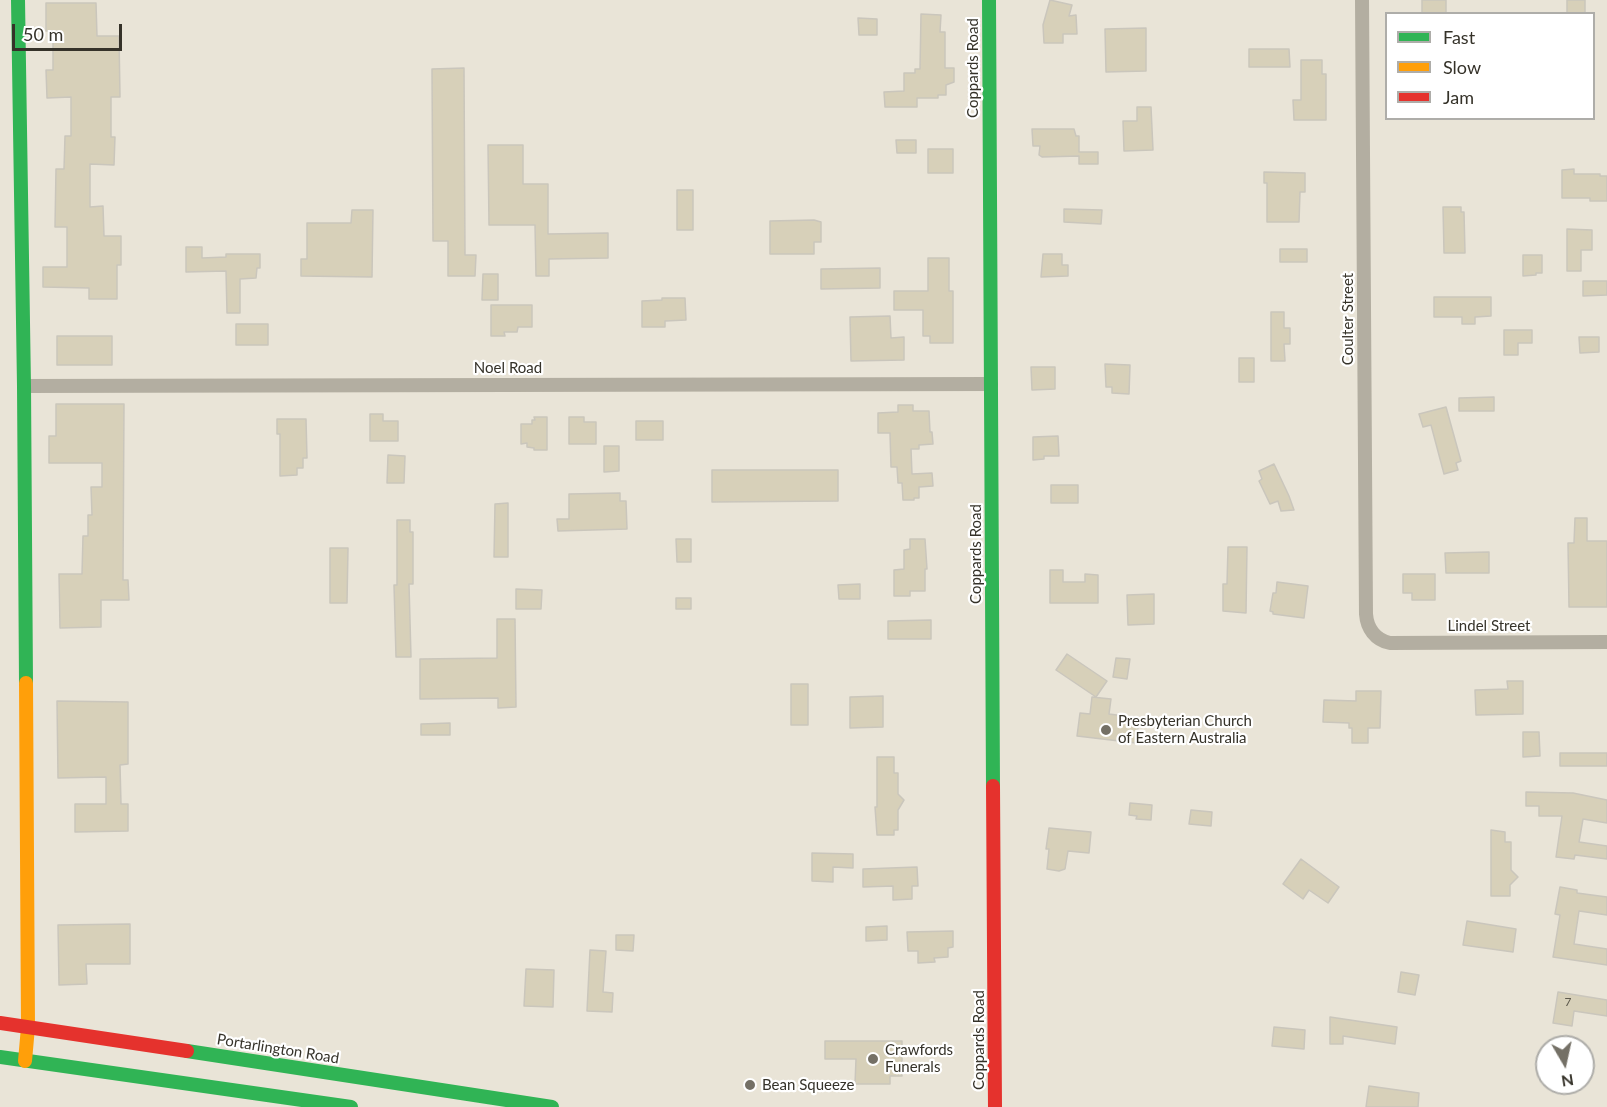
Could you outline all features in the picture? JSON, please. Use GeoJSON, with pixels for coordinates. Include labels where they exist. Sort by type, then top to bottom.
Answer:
{"type":"FeatureCollection","features":[{"type":"Feature","properties":{"kind":"street"},"geometry":{"type":"LineString","coordinates":[[18,0],[24,386],[28,1027],[25,1060]]}},
{"type":"Feature","properties":{"kind":"street","name":"Coppards Road"},"geometry":{"type":"LineString","coordinates":[[989,0],[995,1107]]}},
{"type":"Feature","properties":{"kind":"street","name":"Coulter Street"},"geometry":{"type":"LineString","coordinates":[[1362,0],[1366,614],[1374,635]]}},
{"type":"Feature","properties":{"kind":"street","name":"Noel Road"},"geometry":{"type":"LineString","coordinates":[[24,386],[991,384]]}},
{"type":"Feature","properties":{"kind":"street","name":"Lindel Street"},"geometry":{"type":"LineString","coordinates":[[1374,635],[1385,642],[1396,643],[1607,642]]}},
{"type":"Feature","properties":{"kind":"street","name":"Portarlington Road"},"geometry":{"type":"LineString","coordinates":[[0,1023],[552,1107]]}},
{"type":"Feature","properties":{"kind":"street"},"geometry":{"type":"LineString","coordinates":[[0,1057],[351,1107]]}},
{"type":"Feature","properties":{"kind":"building"},"geometry":{"type":"Polygon","coordinates":[[[1050,0],[1072,5],[1069,16],[1076,15],[1077,34],[1063,34],[1063,43],[1044,43],[1043,25],[1050,0]]]}},
{"type":"Feature","properties":{"kind":"building"},"geometry":{"type":"Polygon","coordinates":[[[1422,0],[1446,0],[1446,12],[1422,12],[1422,0]]]}},
{"type":"Feature","properties":{"kind":"building"},"geometry":{"type":"Polygon","coordinates":[[[1567,0],[1585,0],[1585,12],[1567,12],[1567,0]]]}},
{"type":"Feature","properties":{"kind":"building"},"geometry":{"type":"Polygon","coordinates":[[[46,3],[96,3],[97,36],[119,36],[120,97],[111,97],[111,137],[115,137],[114,165],[90,164],[90,207],[103,206],[104,236],[121,236],[121,265],[117,265],[117,299],[89,299],[89,288],[43,287],[43,267],[67,267],[67,227],[55,227],[56,169],[64,169],[65,136],[71,136],[71,97],[47,98],[46,70],[53,70],[53,31],[46,31],[46,3]]]}},
{"type":"Feature","properties":{"kind":"building"},"geometry":{"type":"Polygon","coordinates":[[[921,14],[941,15],[940,32],[945,32],[945,68],[954,68],[954,82],[946,85],[946,95],[938,95],[938,98],[917,98],[917,107],[885,107],[884,92],[904,91],[904,73],[915,73],[915,69],[920,69],[921,14]]]}},
{"type":"Feature","properties":{"kind":"building"},"geometry":{"type":"Polygon","coordinates":[[[858,18],[877,19],[877,35],[859,35],[858,18]]]}},
{"type":"Feature","properties":{"kind":"building"},"geometry":{"type":"Polygon","coordinates":[[[1146,28],[1146,71],[1106,72],[1105,29],[1146,28]]]}},
{"type":"Feature","properties":{"kind":"building"},"geometry":{"type":"Polygon","coordinates":[[[1249,49],[1289,49],[1290,67],[1249,67],[1249,49]]]}},
{"type":"Feature","properties":{"kind":"building"},"geometry":{"type":"Polygon","coordinates":[[[1301,60],[1322,60],[1322,74],[1326,74],[1326,120],[1294,120],[1293,100],[1301,100],[1301,60]]]}},
{"type":"Feature","properties":{"kind":"building"},"geometry":{"type":"Polygon","coordinates":[[[464,68],[465,255],[476,255],[475,276],[448,276],[448,241],[433,241],[432,69],[464,68]]]}},
{"type":"Feature","properties":{"kind":"building"},"geometry":{"type":"Polygon","coordinates":[[[1137,107],[1151,107],[1153,150],[1124,151],[1123,121],[1137,121],[1137,107]]]}},
{"type":"Feature","properties":{"kind":"building"},"geometry":{"type":"Polygon","coordinates":[[[1032,129],[1074,129],[1076,136],[1079,136],[1079,152],[1098,152],[1098,164],[1079,164],[1079,156],[1042,157],[1039,155],[1040,146],[1033,146],[1032,129]]]}},
{"type":"Feature","properties":{"kind":"building"},"geometry":{"type":"Polygon","coordinates":[[[896,140],[916,140],[916,153],[897,153],[896,140]]]}},
{"type":"Feature","properties":{"kind":"building"},"geometry":{"type":"Polygon","coordinates":[[[488,145],[523,145],[523,184],[548,184],[548,234],[608,233],[608,258],[549,259],[549,276],[536,276],[535,225],[489,225],[488,145]]]}},
{"type":"Feature","properties":{"kind":"building"},"geometry":{"type":"Polygon","coordinates":[[[928,149],[953,149],[953,173],[928,173],[928,149]]]}},
{"type":"Feature","properties":{"kind":"building"},"geometry":{"type":"Polygon","coordinates":[[[1574,169],[1574,174],[1607,176],[1607,201],[1590,201],[1590,198],[1562,198],[1562,170],[1574,169]]]}},
{"type":"Feature","properties":{"kind":"building"},"geometry":{"type":"Polygon","coordinates":[[[1264,172],[1305,173],[1305,192],[1300,192],[1299,222],[1267,222],[1267,183],[1264,183],[1264,172]]]}},
{"type":"Feature","properties":{"kind":"building"},"geometry":{"type":"Polygon","coordinates":[[[677,190],[693,190],[693,230],[677,230],[677,190]]]}},
{"type":"Feature","properties":{"kind":"building"},"geometry":{"type":"Polygon","coordinates":[[[1443,207],[1461,207],[1461,212],[1464,212],[1465,253],[1444,253],[1443,207]]]}},
{"type":"Feature","properties":{"kind":"building"},"geometry":{"type":"Polygon","coordinates":[[[1064,209],[1102,210],[1101,224],[1064,222],[1064,209]]]}},
{"type":"Feature","properties":{"kind":"building"},"geometry":{"type":"Polygon","coordinates":[[[352,210],[373,210],[372,277],[301,276],[301,259],[307,259],[307,223],[351,223],[352,210]]]}},
{"type":"Feature","properties":{"kind":"building"},"geometry":{"type":"Polygon","coordinates":[[[814,220],[821,222],[821,242],[814,242],[814,254],[770,254],[770,221],[814,220]]]}},
{"type":"Feature","properties":{"kind":"building"},"geometry":{"type":"Polygon","coordinates":[[[1567,229],[1592,230],[1592,250],[1581,250],[1581,271],[1567,271],[1567,229]]]}},
{"type":"Feature","properties":{"kind":"building"},"geometry":{"type":"Polygon","coordinates":[[[186,247],[202,247],[202,258],[226,257],[226,254],[260,254],[260,268],[257,268],[256,278],[240,279],[240,313],[227,313],[226,271],[186,272],[186,247]]]}},
{"type":"Feature","properties":{"kind":"building"},"geometry":{"type":"Polygon","coordinates":[[[1280,249],[1307,249],[1307,262],[1280,262],[1280,249]]]}},
{"type":"Feature","properties":{"kind":"building"},"geometry":{"type":"Polygon","coordinates":[[[1043,254],[1062,254],[1062,265],[1068,265],[1068,276],[1041,277],[1043,254]]]}},
{"type":"Feature","properties":{"kind":"building"},"geometry":{"type":"Polygon","coordinates":[[[1523,255],[1542,255],[1542,273],[1523,276],[1523,255]]]}},
{"type":"Feature","properties":{"kind":"building"},"geometry":{"type":"Polygon","coordinates":[[[928,258],[949,258],[949,291],[953,291],[953,343],[930,343],[930,336],[923,336],[923,310],[894,310],[894,291],[928,291],[928,258]]]}},
{"type":"Feature","properties":{"kind":"building"},"geometry":{"type":"Polygon","coordinates":[[[880,268],[880,288],[821,289],[821,269],[880,268]]]}},
{"type":"Feature","properties":{"kind":"building"},"geometry":{"type":"Polygon","coordinates":[[[483,274],[498,274],[498,300],[482,300],[483,274]]]}},
{"type":"Feature","properties":{"kind":"building"},"geometry":{"type":"Polygon","coordinates":[[[1583,281],[1607,281],[1607,295],[1583,296],[1583,281]]]}},
{"type":"Feature","properties":{"kind":"building"},"geometry":{"type":"Polygon","coordinates":[[[1434,297],[1491,297],[1491,316],[1475,317],[1475,324],[1462,324],[1462,317],[1434,317],[1434,297]]]}},
{"type":"Feature","properties":{"kind":"building"},"geometry":{"type":"Polygon","coordinates":[[[662,298],[685,298],[686,320],[665,321],[665,327],[642,327],[642,301],[662,300],[662,298]]]}},
{"type":"Feature","properties":{"kind":"building"},"geometry":{"type":"Polygon","coordinates":[[[491,305],[532,305],[532,327],[518,327],[517,332],[504,332],[505,336],[491,336],[491,305]]]}},
{"type":"Feature","properties":{"kind":"building"},"geometry":{"type":"Polygon","coordinates":[[[1271,312],[1284,312],[1284,328],[1290,328],[1290,344],[1284,344],[1285,361],[1271,361],[1271,312]]]}},
{"type":"Feature","properties":{"kind":"building"},"geometry":{"type":"Polygon","coordinates":[[[890,316],[891,338],[904,337],[904,360],[851,361],[850,317],[890,316]]]}},
{"type":"Feature","properties":{"kind":"building"},"geometry":{"type":"Polygon","coordinates":[[[236,324],[268,324],[268,345],[236,345],[236,324]]]}},
{"type":"Feature","properties":{"kind":"building"},"geometry":{"type":"Polygon","coordinates":[[[1504,330],[1532,330],[1532,343],[1518,343],[1518,355],[1504,355],[1504,330]]]}},
{"type":"Feature","properties":{"kind":"building"},"geometry":{"type":"Polygon","coordinates":[[[57,336],[112,336],[112,365],[57,365],[57,336]]]}},
{"type":"Feature","properties":{"kind":"building"},"geometry":{"type":"Polygon","coordinates":[[[1579,337],[1599,337],[1599,352],[1580,353],[1579,337]]]}},
{"type":"Feature","properties":{"kind":"building"},"geometry":{"type":"Polygon","coordinates":[[[1239,358],[1254,358],[1254,382],[1239,382],[1239,358]]]}},
{"type":"Feature","properties":{"kind":"building"},"geometry":{"type":"Polygon","coordinates":[[[1105,364],[1130,365],[1129,394],[1112,393],[1112,387],[1106,387],[1105,364]]]}},
{"type":"Feature","properties":{"kind":"building"},"geometry":{"type":"Polygon","coordinates":[[[1031,367],[1055,367],[1055,389],[1032,390],[1031,367]]]}},
{"type":"Feature","properties":{"kind":"building"},"geometry":{"type":"Polygon","coordinates":[[[1494,397],[1494,411],[1459,411],[1459,398],[1494,397]]]}},
{"type":"Feature","properties":{"kind":"building"},"geometry":{"type":"Polygon","coordinates":[[[56,404],[124,404],[123,580],[128,580],[129,600],[101,600],[101,627],[60,628],[59,574],[82,574],[83,536],[88,536],[88,515],[92,515],[91,487],[102,487],[102,463],[49,463],[49,436],[56,436],[56,404]]]}},
{"type":"Feature","properties":{"kind":"building"},"geometry":{"type":"Polygon","coordinates":[[[898,405],[913,405],[913,411],[929,411],[933,444],[919,445],[919,449],[911,449],[912,474],[932,473],[933,486],[919,487],[919,498],[914,498],[914,500],[903,500],[902,483],[898,483],[897,467],[891,467],[890,433],[878,433],[878,413],[898,412],[898,405]]]}},
{"type":"Feature","properties":{"kind":"building"},"geometry":{"type":"Polygon","coordinates":[[[1446,407],[1461,461],[1456,463],[1458,470],[1444,474],[1431,425],[1423,427],[1419,414],[1446,407]]]}},
{"type":"Feature","properties":{"kind":"building"},"geometry":{"type":"Polygon","coordinates":[[[370,414],[383,414],[383,421],[398,421],[398,441],[370,441],[370,414]]]}},
{"type":"Feature","properties":{"kind":"building"},"geometry":{"type":"Polygon","coordinates":[[[534,417],[547,417],[547,450],[534,450],[534,448],[527,447],[527,443],[521,444],[521,424],[532,424],[534,417]]]}},
{"type":"Feature","properties":{"kind":"building"},"geometry":{"type":"Polygon","coordinates":[[[569,417],[584,417],[584,422],[596,422],[596,444],[569,444],[569,417]]]}},
{"type":"Feature","properties":{"kind":"building"},"geometry":{"type":"Polygon","coordinates":[[[277,419],[306,419],[307,458],[303,458],[303,468],[297,468],[297,475],[280,476],[280,434],[277,434],[277,419]]]}},
{"type":"Feature","properties":{"kind":"building"},"geometry":{"type":"Polygon","coordinates":[[[636,421],[663,421],[663,440],[636,440],[636,421]]]}},
{"type":"Feature","properties":{"kind":"building"},"geometry":{"type":"Polygon","coordinates":[[[1058,436],[1059,456],[1044,456],[1044,459],[1033,460],[1033,437],[1058,436]]]}},
{"type":"Feature","properties":{"kind":"building"},"geometry":{"type":"Polygon","coordinates":[[[604,446],[619,446],[619,471],[604,472],[604,446]]]}},
{"type":"Feature","properties":{"kind":"building"},"geometry":{"type":"Polygon","coordinates":[[[388,455],[405,456],[404,483],[387,483],[388,455]]]}},
{"type":"Feature","properties":{"kind":"building"},"geometry":{"type":"Polygon","coordinates":[[[1274,464],[1294,510],[1281,511],[1278,501],[1270,504],[1259,481],[1262,479],[1259,471],[1274,464]]]}},
{"type":"Feature","properties":{"kind":"building"},"geometry":{"type":"Polygon","coordinates":[[[712,470],[838,470],[838,501],[712,502],[712,470]]]}},
{"type":"Feature","properties":{"kind":"building"},"geometry":{"type":"Polygon","coordinates":[[[1051,485],[1078,485],[1078,503],[1051,503],[1051,485]]]}},
{"type":"Feature","properties":{"kind":"building"},"geometry":{"type":"Polygon","coordinates":[[[620,493],[620,501],[626,501],[627,529],[558,531],[557,519],[569,519],[569,494],[620,493]]]}},
{"type":"Feature","properties":{"kind":"building"},"geometry":{"type":"Polygon","coordinates":[[[508,503],[508,557],[494,557],[495,504],[508,503]]]}},
{"type":"Feature","properties":{"kind":"building"},"geometry":{"type":"Polygon","coordinates":[[[1575,518],[1587,518],[1587,541],[1607,541],[1607,607],[1569,607],[1568,543],[1574,543],[1575,518]]]}},
{"type":"Feature","properties":{"kind":"building"},"geometry":{"type":"Polygon","coordinates":[[[397,520],[410,520],[410,532],[413,532],[413,584],[409,584],[411,657],[396,657],[394,585],[397,585],[397,520]]]}},
{"type":"Feature","properties":{"kind":"building"},"geometry":{"type":"Polygon","coordinates":[[[676,539],[691,539],[691,562],[677,562],[676,539]]]}},
{"type":"Feature","properties":{"kind":"building"},"geometry":{"type":"Polygon","coordinates":[[[910,539],[925,539],[927,569],[925,569],[925,591],[910,591],[910,596],[894,596],[894,570],[904,569],[904,550],[910,549],[910,539]]]}},
{"type":"Feature","properties":{"kind":"building"},"geometry":{"type":"Polygon","coordinates":[[[1228,547],[1247,547],[1246,613],[1223,611],[1223,584],[1227,584],[1228,547]]]}},
{"type":"Feature","properties":{"kind":"building"},"geometry":{"type":"Polygon","coordinates":[[[330,548],[348,548],[347,603],[330,603],[330,548]]]}},
{"type":"Feature","properties":{"kind":"building"},"geometry":{"type":"Polygon","coordinates":[[[1489,552],[1489,573],[1446,573],[1445,553],[1489,552]]]}},
{"type":"Feature","properties":{"kind":"building"},"geometry":{"type":"Polygon","coordinates":[[[1050,570],[1063,570],[1063,582],[1085,582],[1085,574],[1098,575],[1098,603],[1050,603],[1050,570]]]}},
{"type":"Feature","properties":{"kind":"building"},"geometry":{"type":"Polygon","coordinates":[[[1403,574],[1435,574],[1435,600],[1412,600],[1412,593],[1403,593],[1403,574]]]}},
{"type":"Feature","properties":{"kind":"building"},"geometry":{"type":"Polygon","coordinates":[[[1277,582],[1308,586],[1304,618],[1273,614],[1270,611],[1277,582]]]}},
{"type":"Feature","properties":{"kind":"building"},"geometry":{"type":"Polygon","coordinates":[[[860,584],[860,599],[839,599],[838,585],[860,584]]]}},
{"type":"Feature","properties":{"kind":"building"},"geometry":{"type":"Polygon","coordinates":[[[516,589],[542,590],[541,609],[516,609],[516,589]]]}},
{"type":"Feature","properties":{"kind":"building"},"geometry":{"type":"Polygon","coordinates":[[[1154,594],[1154,624],[1128,625],[1127,595],[1154,594]]]}},
{"type":"Feature","properties":{"kind":"building"},"geometry":{"type":"Polygon","coordinates":[[[676,598],[691,598],[691,609],[676,609],[676,598]]]}},
{"type":"Feature","properties":{"kind":"building"},"geometry":{"type":"Polygon","coordinates":[[[497,619],[515,619],[516,707],[498,708],[498,698],[420,699],[420,659],[497,658],[497,619]]]}},
{"type":"Feature","properties":{"kind":"building"},"geometry":{"type":"Polygon","coordinates":[[[931,620],[931,639],[888,639],[888,621],[931,620]]]}},
{"type":"Feature","properties":{"kind":"building"},"geometry":{"type":"Polygon","coordinates":[[[1067,654],[1107,681],[1096,697],[1056,670],[1067,654]]]}},
{"type":"Feature","properties":{"kind":"building"},"geometry":{"type":"Polygon","coordinates":[[[1116,658],[1130,659],[1127,679],[1113,677],[1116,658]]]}},
{"type":"Feature","properties":{"kind":"building"},"geometry":{"type":"Polygon","coordinates":[[[1507,681],[1523,681],[1523,714],[1476,715],[1475,690],[1508,689],[1507,681]]]}},
{"type":"Feature","properties":{"kind":"building"},"geometry":{"type":"Polygon","coordinates":[[[791,684],[808,684],[808,725],[791,725],[791,684]]]}},
{"type":"Feature","properties":{"kind":"building"},"geometry":{"type":"Polygon","coordinates":[[[1356,691],[1381,691],[1380,728],[1368,728],[1368,743],[1352,743],[1352,728],[1349,728],[1349,723],[1323,722],[1324,700],[1356,701],[1356,691]]]}},
{"type":"Feature","properties":{"kind":"building"},"geometry":{"type":"Polygon","coordinates":[[[883,696],[883,727],[850,728],[850,697],[883,696]]]}},
{"type":"Feature","properties":{"kind":"building"},"geometry":{"type":"Polygon","coordinates":[[[1092,697],[1111,699],[1109,714],[1139,718],[1136,743],[1077,736],[1080,713],[1090,714],[1092,697]]]}},
{"type":"Feature","properties":{"kind":"building"},"geometry":{"type":"Polygon","coordinates":[[[57,701],[128,702],[128,764],[120,765],[121,804],[128,804],[128,831],[75,832],[75,804],[106,804],[106,777],[58,778],[57,701]]]}},
{"type":"Feature","properties":{"kind":"building"},"geometry":{"type":"Polygon","coordinates":[[[450,723],[450,735],[421,735],[421,724],[450,723]]]}},
{"type":"Feature","properties":{"kind":"building"},"geometry":{"type":"Polygon","coordinates":[[[1523,732],[1539,732],[1540,756],[1523,757],[1523,732]]]}},
{"type":"Feature","properties":{"kind":"building"},"geometry":{"type":"Polygon","coordinates":[[[1560,753],[1607,753],[1607,766],[1560,766],[1560,753]]]}},
{"type":"Feature","properties":{"kind":"building"},"geometry":{"type":"Polygon","coordinates":[[[877,757],[894,757],[894,773],[898,773],[898,794],[904,800],[898,810],[898,830],[894,830],[894,835],[877,835],[875,807],[877,807],[877,757]]]}},
{"type":"Feature","properties":{"kind":"building"},"geometry":{"type":"Polygon","coordinates":[[[1526,792],[1573,793],[1607,800],[1607,823],[1583,819],[1579,842],[1607,846],[1607,859],[1575,855],[1574,859],[1556,857],[1562,816],[1539,816],[1539,806],[1526,806],[1526,792]]]}},
{"type":"Feature","properties":{"kind":"building"},"geometry":{"type":"Polygon","coordinates":[[[1130,803],[1152,805],[1151,820],[1136,819],[1137,816],[1129,815],[1130,803]]]}},
{"type":"Feature","properties":{"kind":"building"},"geometry":{"type":"Polygon","coordinates":[[[1191,810],[1212,812],[1211,826],[1189,824],[1191,810]]]}},
{"type":"Feature","properties":{"kind":"building"},"geometry":{"type":"Polygon","coordinates":[[[1049,828],[1091,832],[1089,853],[1068,851],[1065,869],[1059,871],[1047,869],[1049,849],[1046,849],[1049,828]]]}},
{"type":"Feature","properties":{"kind":"building"},"geometry":{"type":"Polygon","coordinates":[[[1491,830],[1505,832],[1505,842],[1511,842],[1511,870],[1518,877],[1510,885],[1510,896],[1491,896],[1491,830]]]}},
{"type":"Feature","properties":{"kind":"building"},"geometry":{"type":"Polygon","coordinates":[[[812,853],[853,854],[853,868],[833,867],[833,882],[812,881],[812,853]]]}},
{"type":"Feature","properties":{"kind":"building"},"geometry":{"type":"Polygon","coordinates":[[[1301,859],[1339,887],[1328,903],[1309,890],[1303,899],[1283,884],[1301,859]]]}},
{"type":"Feature","properties":{"kind":"building"},"geometry":{"type":"Polygon","coordinates":[[[917,867],[918,886],[912,886],[912,899],[893,900],[893,886],[863,887],[863,869],[917,867]]]}},
{"type":"Feature","properties":{"kind":"building"},"geometry":{"type":"Polygon","coordinates":[[[1560,887],[1577,890],[1577,893],[1607,897],[1607,915],[1579,911],[1574,944],[1607,949],[1607,965],[1553,957],[1560,915],[1555,914],[1560,887]]]}},
{"type":"Feature","properties":{"kind":"building"},"geometry":{"type":"Polygon","coordinates":[[[1467,921],[1516,929],[1513,952],[1463,945],[1467,921]]]}},
{"type":"Feature","properties":{"kind":"building"},"geometry":{"type":"Polygon","coordinates":[[[130,924],[130,964],[86,964],[87,984],[59,985],[58,925],[130,924]]]}},
{"type":"Feature","properties":{"kind":"building"},"geometry":{"type":"Polygon","coordinates":[[[887,926],[887,940],[866,941],[866,927],[887,926]]]}},
{"type":"Feature","properties":{"kind":"building"},"geometry":{"type":"Polygon","coordinates":[[[953,931],[953,947],[948,948],[948,957],[934,958],[935,962],[918,963],[918,951],[908,951],[907,932],[953,931]]]}},
{"type":"Feature","properties":{"kind":"building"},"geometry":{"type":"Polygon","coordinates":[[[616,935],[634,935],[633,951],[616,950],[616,935]]]}},
{"type":"Feature","properties":{"kind":"building"},"geometry":{"type":"Polygon","coordinates":[[[590,950],[606,951],[603,992],[613,993],[612,1012],[587,1011],[590,950]]]}},
{"type":"Feature","properties":{"kind":"building"},"geometry":{"type":"Polygon","coordinates":[[[526,969],[554,970],[553,1007],[524,1006],[526,969]]]}},
{"type":"Feature","properties":{"kind":"building"},"geometry":{"type":"Polygon","coordinates":[[[1401,972],[1419,975],[1415,995],[1398,992],[1401,972]]]}},
{"type":"Feature","properties":{"kind":"building"},"geometry":{"type":"Polygon","coordinates":[[[1558,992],[1607,1000],[1607,1016],[1574,1011],[1572,1026],[1553,1023],[1558,992]]]}},
{"type":"Feature","properties":{"kind":"building"},"geometry":{"type":"Polygon","coordinates":[[[1330,1017],[1397,1027],[1395,1044],[1343,1036],[1343,1044],[1330,1044],[1330,1017]]]}},
{"type":"Feature","properties":{"kind":"building"},"geometry":{"type":"Polygon","coordinates":[[[1274,1027],[1305,1030],[1304,1049],[1272,1046],[1274,1027]]]}},
{"type":"Feature","properties":{"kind":"building","name":"Crawfords Funerals"},"geometry":{"type":"Polygon","coordinates":[[[825,1041],[902,1041],[902,1076],[890,1076],[890,1084],[855,1084],[856,1059],[825,1059],[825,1041]]]}},
{"type":"Feature","properties":{"kind":"building"},"geometry":{"type":"Polygon","coordinates":[[[1369,1086],[1419,1093],[1418,1107],[1366,1107],[1369,1086]]]}},
{"type":"Feature","properties":{"kind":"traffic: fast"},"geometry":{"type":"LineString","coordinates":[[18,0],[26,683]]}},
{"type":"Feature","properties":{"kind":"traffic: fast"},"geometry":{"type":"LineString","coordinates":[[989,0],[993,786]]}},
{"type":"Feature","properties":{"kind":"traffic: fast"},"geometry":{"type":"LineString","coordinates":[[187,1051],[552,1107]]}},
{"type":"Feature","properties":{"kind":"traffic: fast"},"geometry":{"type":"LineString","coordinates":[[0,1057],[351,1107]]}},
{"type":"Feature","properties":{"kind":"traffic: slow"},"geometry":{"type":"LineString","coordinates":[[25,1061],[28,1027],[26,683]]}},
{"type":"Feature","properties":{"kind":"traffic: jam"},"geometry":{"type":"LineString","coordinates":[[993,786],[995,1107]]}},
{"type":"Feature","properties":{"kind":"traffic: jam"},"geometry":{"type":"LineString","coordinates":[[0,1023],[187,1051]]}},
{"type":"Feature","properties":{"kind":"place","name":"Presbyterian Church of Eastern Australia"},"geometry":{"type":"Point","coordinates":[1106,730]}},
{"type":"Feature","properties":{"kind":"place","name":"Crawfords Funerals"},"geometry":{"type":"Point","coordinates":[873,1059]}},
{"type":"Feature","properties":{"kind":"place","name":"Bean Squeeze"},"geometry":{"type":"Point","coordinates":[750,1085]}}]}
